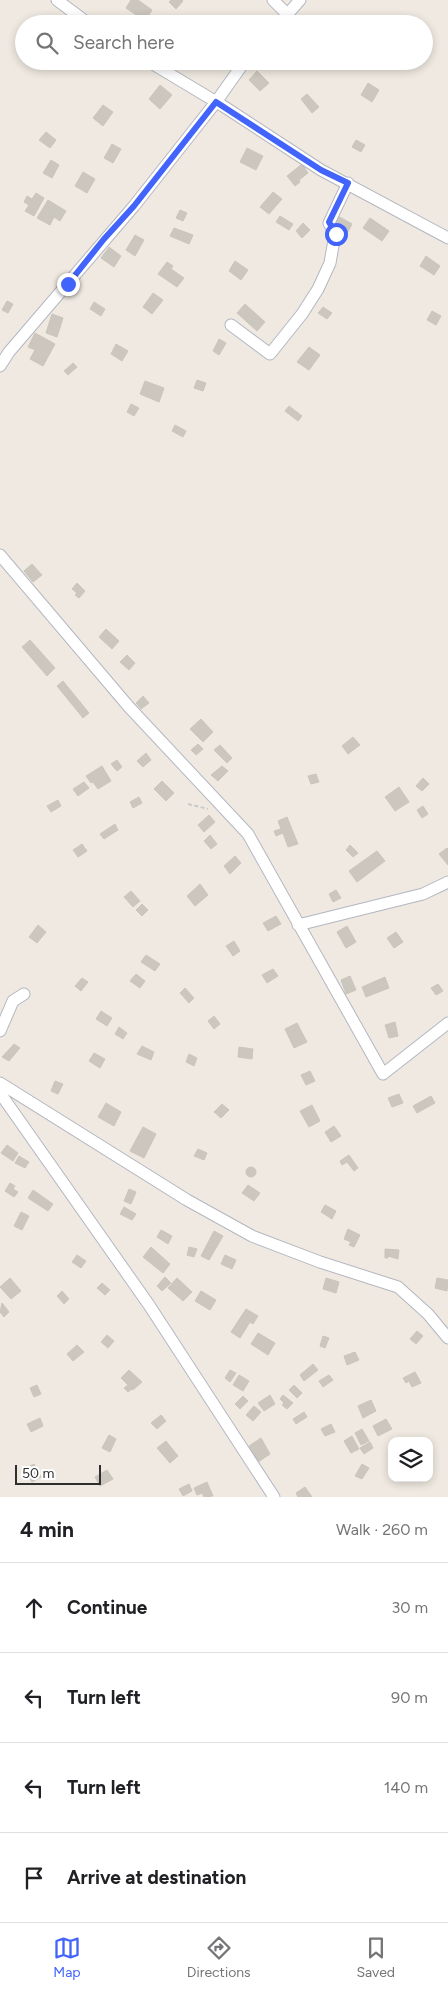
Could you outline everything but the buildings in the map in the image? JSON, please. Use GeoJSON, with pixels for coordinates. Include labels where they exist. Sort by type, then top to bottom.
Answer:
{"type":"FeatureCollection","features":[{"type":"Feature","properties":{"kind":"street"},"geometry":{"type":"LineString","coordinates":[[57,0],[78,15]]}},
{"type":"Feature","properties":{"kind":"street"},"geometry":{"type":"LineString","coordinates":[[273,0],[288,15],[300,0]]}},
{"type":"Feature","properties":{"kind":"street"},"geometry":{"type":"LineString","coordinates":[[163,70],[216,102],[312,165],[448,238]]}},
{"type":"Feature","properties":{"kind":"street"},"geometry":{"type":"LineString","coordinates":[[0,366],[9,352],[134,206],[216,102],[239,70]]}},
{"type":"Feature","properties":{"kind":"street"},"geometry":{"type":"LineString","coordinates":[[231,325],[270,354],[302,314],[330,263],[336,234],[329,222],[348,183]]}},
{"type":"Feature","properties":{"kind":"street"},"geometry":{"type":"LineString","coordinates":[[0,555],[128,708],[248,834],[382,1074],[448,1023]]}},
{"type":"Feature","properties":{"kind":"street"},"geometry":{"type":"LineString","coordinates":[[298,925],[424,894],[448,882]]}},
{"type":"Feature","properties":{"kind":"street"},"geometry":{"type":"LineString","coordinates":[[0,1031],[13,1001],[24,994]]}},
{"type":"Feature","properties":{"kind":"street"},"geometry":{"type":"LineString","coordinates":[[0,1083],[179,1195],[252,1236],[320,1262],[398,1287],[428,1314],[448,1338]]}},
{"type":"Feature","properties":{"kind":"street"},"geometry":{"type":"LineString","coordinates":[[0,1093],[149,1305],[274,1497]]}},
{"type":"Feature","properties":{"kind":"route"},"geometry":{"type":"LineString","coordinates":[[68,284],[104,239],[134,206],[216,102],[272,137],[296,155],[348,183],[329,222],[336,234]]}}]}
